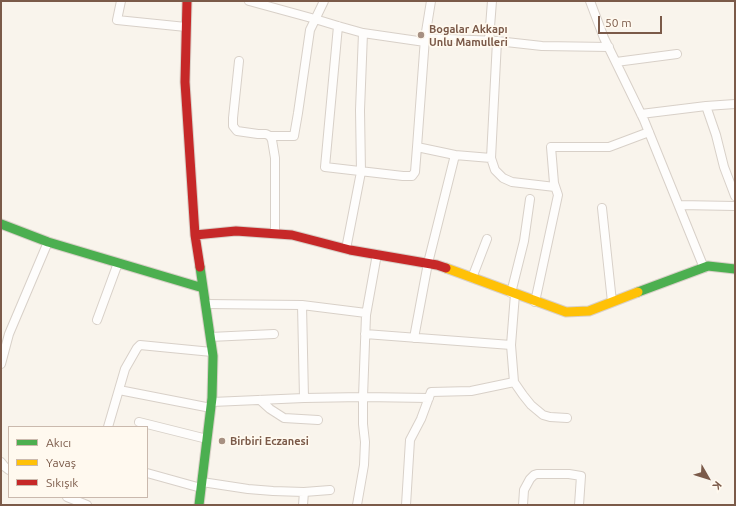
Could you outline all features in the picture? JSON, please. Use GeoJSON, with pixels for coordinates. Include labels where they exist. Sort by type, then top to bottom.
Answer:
{"type":"FeatureCollection","features":[{"type":"Feature","properties":{"kind":"main road"},"geometry":{"type":"LineString","coordinates":[[187,1],[185,82],[195,235],[212,352],[211,405],[199,505]]}},
{"type":"Feature","properties":{"kind":"main road"},"geometry":{"type":"LineString","coordinates":[[1,224],[48,242],[203,288]]}},
{"type":"Feature","properties":{"kind":"main road"},"geometry":{"type":"LineString","coordinates":[[195,235],[236,231],[292,235],[346,249],[428,263],[566,312],[589,311],[708,266],[735,269]]}},
{"type":"Feature","properties":{"kind":"street"},"geometry":{"type":"LineString","coordinates":[[121,1],[118,20],[186,27]]}},
{"type":"Feature","properties":{"kind":"street"},"geometry":{"type":"LineString","coordinates":[[249,1],[363,33],[425,40],[493,41],[542,46],[609,47]]}},
{"type":"Feature","properties":{"kind":"street"},"geometry":{"type":"LineString","coordinates":[[239,61],[233,118],[234,126],[237,131],[266,134],[270,136],[294,136],[310,30],[324,1]]}},
{"type":"Feature","properties":{"kind":"street"},"geometry":{"type":"LineString","coordinates":[[338,26],[325,167],[361,172],[412,176],[415,172],[425,40],[431,1]]}},
{"type":"Feature","properties":{"kind":"street"},"geometry":{"type":"LineString","coordinates":[[492,1],[492,158],[495,170],[503,178],[512,182],[556,187]]}},
{"type":"Feature","properties":{"kind":"street"},"geometry":{"type":"LineString","coordinates":[[590,1],[604,38],[649,132],[704,268]]}},
{"type":"Feature","properties":{"kind":"street"},"geometry":{"type":"LineString","coordinates":[[346,249],[361,172],[360,110],[363,33]]}},
{"type":"Feature","properties":{"kind":"street"},"geometry":{"type":"LineString","coordinates":[[616,62],[676,54]]}},
{"type":"Feature","properties":{"kind":"street"},"geometry":{"type":"LineString","coordinates":[[641,114],[735,104]]}},
{"type":"Feature","properties":{"kind":"street"},"geometry":{"type":"LineString","coordinates":[[706,106],[716,135],[724,168],[735,196]]}},
{"type":"Feature","properties":{"kind":"street"},"geometry":{"type":"LineString","coordinates":[[535,302],[558,195],[554,183],[551,148],[609,147],[649,132]]}},
{"type":"Feature","properties":{"kind":"street"},"geometry":{"type":"LineString","coordinates":[[270,136],[275,158],[275,234]]}},
{"type":"Feature","properties":{"kind":"street"},"geometry":{"type":"LineString","coordinates":[[417,147],[455,155],[492,158]]}},
{"type":"Feature","properties":{"kind":"street"},"geometry":{"type":"LineString","coordinates":[[414,338],[428,263],[455,155]]}},
{"type":"Feature","properties":{"kind":"street"},"geometry":{"type":"LineString","coordinates":[[530,199],[524,241],[513,293],[512,344],[514,382],[531,405],[543,415],[567,418]]}},
{"type":"Feature","properties":{"kind":"street"},"geometry":{"type":"LineString","coordinates":[[679,205],[735,206]]}},
{"type":"Feature","properties":{"kind":"street"},"geometry":{"type":"LineString","coordinates":[[602,208],[612,302]]}},
{"type":"Feature","properties":{"kind":"street"},"geometry":{"type":"LineString","coordinates":[[472,278],[487,239]]}},
{"type":"Feature","properties":{"kind":"street"},"geometry":{"type":"LineString","coordinates":[[1,364],[9,334],[48,242]]}},
{"type":"Feature","properties":{"kind":"street"},"geometry":{"type":"LineString","coordinates":[[357,505],[364,465],[365,442],[363,397],[366,313],[377,254]]}},
{"type":"Feature","properties":{"kind":"street"},"geometry":{"type":"LineString","coordinates":[[97,320],[118,262]]}},
{"type":"Feature","properties":{"kind":"street"},"geometry":{"type":"LineString","coordinates":[[205,304],[302,306],[366,313]]}},
{"type":"Feature","properties":{"kind":"street"},"geometry":{"type":"LineString","coordinates":[[302,306],[304,398]]}},
{"type":"Feature","properties":{"kind":"street"},"geometry":{"type":"LineString","coordinates":[[210,338],[274,334]]}},
{"type":"Feature","properties":{"kind":"street"},"geometry":{"type":"LineString","coordinates":[[365,334],[512,344]]}},
{"type":"Feature","properties":{"kind":"street"},"geometry":{"type":"LineString","coordinates":[[108,426],[126,369],[140,345],[212,352]]}},
{"type":"Feature","properties":{"kind":"street"},"geometry":{"type":"LineString","coordinates":[[406,505],[410,440],[421,419],[431,392],[471,391],[514,382]]}},
{"type":"Feature","properties":{"kind":"street"},"geometry":{"type":"LineString","coordinates":[[119,390],[211,405],[260,400],[304,398],[429,398]]}},
{"type":"Feature","properties":{"kind":"street"},"geometry":{"type":"LineString","coordinates":[[260,400],[284,418],[318,420]]}},
{"type":"Feature","properties":{"kind":"street"},"geometry":{"type":"LineString","coordinates":[[139,422],[207,439]]}},
{"type":"Feature","properties":{"kind":"street"},"geometry":{"type":"LineString","coordinates":[[1,462],[8,470]]}},
{"type":"Feature","properties":{"kind":"street"},"geometry":{"type":"LineString","coordinates":[[148,473],[201,485],[273,491],[304,492],[330,490]]}},
{"type":"Feature","properties":{"kind":"street"},"geometry":{"type":"LineString","coordinates":[[523,505],[524,490],[530,479],[537,474],[569,474],[581,476],[579,505]]}},
{"type":"Feature","properties":{"kind":"street"},"geometry":{"type":"LineString","coordinates":[[303,505],[304,492]]}},
{"type":"Feature","properties":{"kind":"street"},"geometry":{"type":"LineString","coordinates":[[70,498],[85,503]]}},
{"type":"Feature","properties":{"kind":"traffic: fast"},"geometry":{"type":"LineString","coordinates":[[1,224],[48,242],[203,288]]}},
{"type":"Feature","properties":{"kind":"traffic: fast"},"geometry":{"type":"LineString","coordinates":[[638,292],[708,266],[735,269]]}},
{"type":"Feature","properties":{"kind":"traffic: fast"},"geometry":{"type":"LineString","coordinates":[[199,505],[212,398],[213,356],[200,267]]}},
{"type":"Feature","properties":{"kind":"traffic: slow"},"geometry":{"type":"LineString","coordinates":[[446,268],[566,312],[589,311],[638,292]]}},
{"type":"Feature","properties":{"kind":"traffic: jam"},"geometry":{"type":"LineString","coordinates":[[187,1],[185,82],[195,235],[200,267]]}},
{"type":"Feature","properties":{"kind":"traffic: jam"},"geometry":{"type":"LineString","coordinates":[[195,235],[236,231],[292,235],[350,250],[437,265],[446,268]]}},
{"type":"Feature","properties":{"kind":"place","name":"Bogalar Akkapı Unlu Mamulleri"},"geometry":{"type":"Point","coordinates":[421,35]}},
{"type":"Feature","properties":{"kind":"place","name":"Birbiri Eczanesi"},"geometry":{"type":"Point","coordinates":[222,441]}}]}
